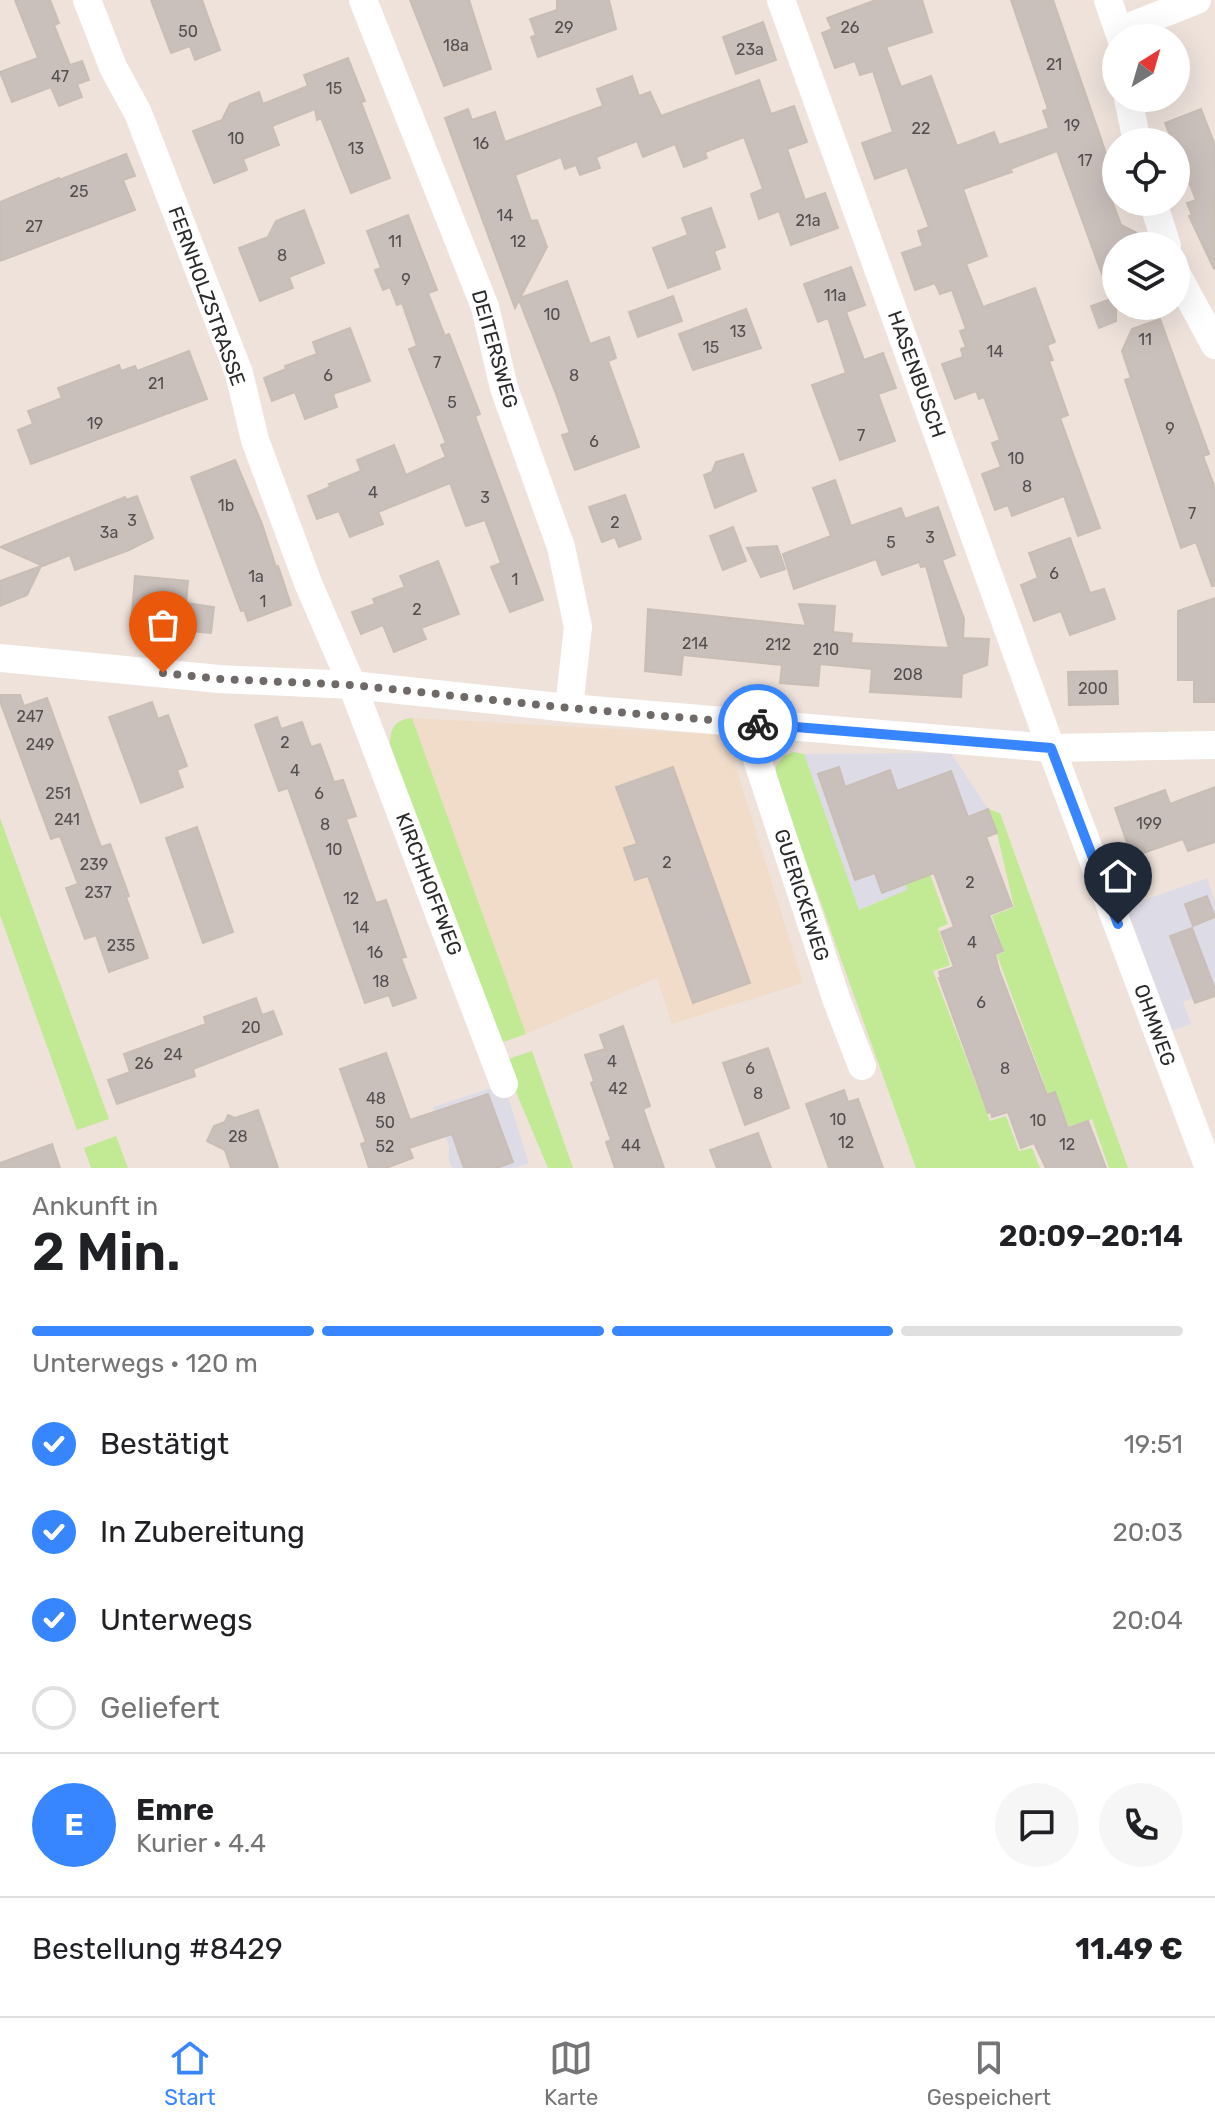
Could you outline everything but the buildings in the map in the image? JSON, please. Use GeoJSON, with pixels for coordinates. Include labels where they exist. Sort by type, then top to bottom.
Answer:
{"type":"FeatureCollection","features":[{"type":"Feature","properties":{"kind":"street","name":"FERNHOLZSTRASSE"},"geometry":{"type":"LineString","coordinates":[[87,0],[113,67],[138,113],[239,373],[255,440],[308,583],[352,685]]}},
{"type":"Feature","properties":{"kind":"street","name":"DEITERSWEG"},"geometry":{"type":"LineString","coordinates":[[363,0],[485,307],[504,388],[561,547],[578,627],[569,708]]}},
{"type":"Feature","properties":{"kind":"street","name":"HASENBUSCH"},"geometry":{"type":"LineString","coordinates":[[781,0],[1051,748]]}},
{"type":"Feature","properties":{"kind":"street"},"geometry":{"type":"LineString","coordinates":[[1108,0],[1116,24]]}},
{"type":"Feature","properties":{"kind":"street"},"geometry":{"type":"LineString","coordinates":[[1143,24],[1197,0]]}},
{"type":"Feature","properties":{"kind":"street"},"geometry":{"type":"LineString","coordinates":[[1190,299],[1215,345]]}},
{"type":"Feature","properties":{"kind":"street"},"geometry":{"type":"LineString","coordinates":[[0,658],[219,679],[352,685],[569,708],[1051,748],[1215,745]]}},
{"type":"Feature","properties":{"kind":"street","name":"KIRCHHOFFWEG"},"geometry":{"type":"LineString","coordinates":[[352,685],[504,1084]]}},
{"type":"Feature","properties":{"kind":"street","name":"GUERICKEWEG"},"geometry":{"type":"LineString","coordinates":[[745,723],[837,1001],[862,1066]]}},
{"type":"Feature","properties":{"kind":"street","name":"OHMWEG"},"geometry":{"type":"LineString","coordinates":[[1051,748],[1203,1126],[1209,1168]]}},
{"type":"Feature","properties":{"kind":"shaded area"},"geometry":{"type":"Polygon","coordinates":[[[412,718],[726,735],[803,983],[672,1024],[657,978],[526,1034],[412,718]]]}},
{"type":"Feature","properties":{"kind":"shaded area"},"geometry":{"type":"Polygon","coordinates":[[[951,753],[988,809],[902,868],[908,890],[858,910],[804,754],[951,753]]]}},
{"type":"Feature","properties":{"kind":"shaded area"},"geometry":{"type":"Polygon","coordinates":[[[1207,878],[1215,902],[1215,991],[1183,1002],[1191,1024],[1163,1034],[1119,909],[1207,878]]]}},
{"type":"Feature","properties":{"kind":"shaded area"},"geometry":{"type":"Polygon","coordinates":[[[504,1084],[529,1163],[515,1168],[453,1168],[449,1163],[449,1146],[433,1107],[504,1084]]]}},
{"type":"Feature","properties":{"kind":"green space"},"geometry":{"type":"Polygon","coordinates":[[[412,718],[526,1034],[497,1044],[390,744],[395,726],[412,718]]]}},
{"type":"Feature","properties":{"kind":"green space"},"geometry":{"type":"Polygon","coordinates":[[[793,752],[804,754],[859,910],[907,890],[902,868],[925,860],[948,924],[938,928],[950,965],[933,971],[990,1121],[1006,1116],[1019,1151],[1032,1148],[1040,1168],[916,1168],[776,778],[776,766],[784,756],[793,752]]]}},
{"type":"Feature","properties":{"kind":"green space"},"geometry":{"type":"Polygon","coordinates":[[[988,809],[1000,813],[1128,1168],[1109,1168],[1092,1119],[1069,1126],[1055,1091],[1048,1094],[997,955],[1004,952],[992,916],[1014,907],[997,833],[988,809]]]}},
{"type":"Feature","properties":{"kind":"green space"},"geometry":{"type":"Polygon","coordinates":[[[0,818],[109,1119],[77,1130],[0,915],[0,818]]]}},
{"type":"Feature","properties":{"kind":"green space"},"geometry":{"type":"Polygon","coordinates":[[[532,1051],[573,1168],[548,1168],[503,1061],[532,1051]]]}},
{"type":"Feature","properties":{"kind":"green space"},"geometry":{"type":"Polygon","coordinates":[[[116,1136],[128,1168],[91,1168],[84,1148],[116,1136]]]}},
{"type":"Feature","properties":{"kind":"way so far"},"geometry":{"type":"LineString","coordinates":[[163,673],[219,679],[352,685],[758,724]]}},
{"type":"Feature","properties":{"kind":"route"},"geometry":{"type":"LineString","coordinates":[[758,724],[1051,748],[1118,924]]}}]}
